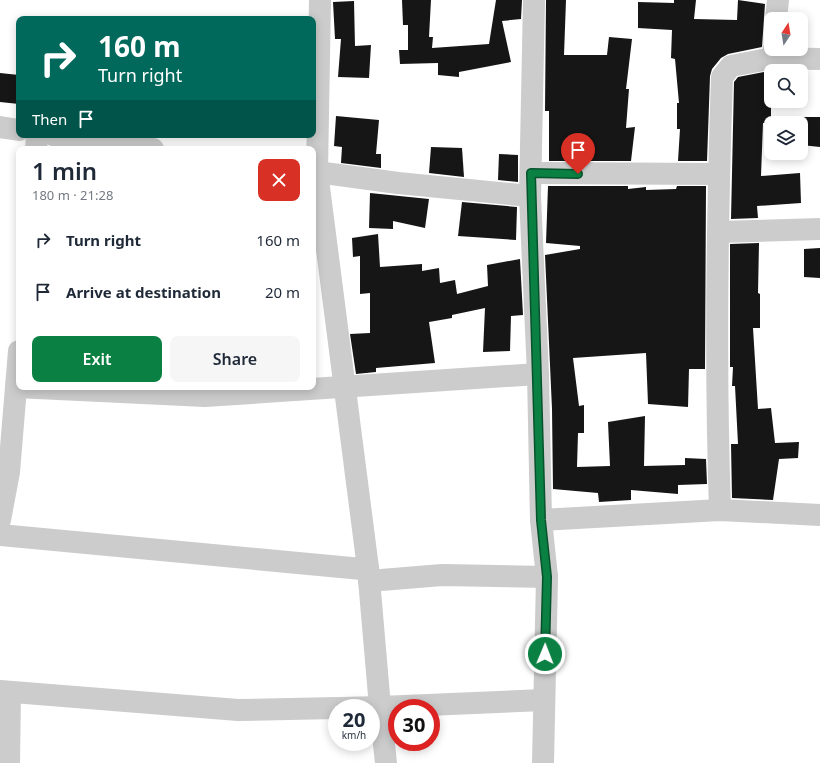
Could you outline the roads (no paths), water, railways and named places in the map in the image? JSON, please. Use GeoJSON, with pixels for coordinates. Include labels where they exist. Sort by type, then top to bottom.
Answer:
{"type":"FeatureCollection","features":[{"type":"Feature","properties":{"kind":"street"},"geometry":{"type":"LineString","coordinates":[[316,138],[320,0]]}},
{"type":"Feature","properties":{"kind":"street"},"geometry":{"type":"LineString","coordinates":[[534,0],[530,196],[538,374],[541,520],[547,577],[543,763]]}},
{"type":"Feature","properties":{"kind":"street"},"geometry":{"type":"LineString","coordinates":[[777,12],[778,0]]}},
{"type":"Feature","properties":{"kind":"street"},"geometry":{"type":"LineString","coordinates":[[720,510],[718,449],[718,232],[722,77],[732,66],[766,56]]}},
{"type":"Feature","properties":{"kind":"street"},"geometry":{"type":"LineString","coordinates":[[792,56],[820,59]]}},
{"type":"Feature","properties":{"kind":"street"},"geometry":{"type":"LineString","coordinates":[[0,127],[16,130]]}},
{"type":"Feature","properties":{"kind":"street"},"geometry":{"type":"LineString","coordinates":[[74,138],[132,146]]}},
{"type":"Feature","properties":{"kind":"street"},"geometry":{"type":"LineString","coordinates":[[316,172],[398,183],[530,196]]}},
{"type":"Feature","properties":{"kind":"street"},"geometry":{"type":"LineString","coordinates":[[531,173],[719,174]]}},
{"type":"Feature","properties":{"kind":"street"},"geometry":{"type":"LineString","coordinates":[[316,179],[368,574],[379,699]]}},
{"type":"Feature","properties":{"kind":"street"},"geometry":{"type":"LineString","coordinates":[[718,232],[820,229]]}},
{"type":"Feature","properties":{"kind":"street"},"geometry":{"type":"LineString","coordinates":[[316,388],[538,374]]}},
{"type":"Feature","properties":{"kind":"street"},"geometry":{"type":"LineString","coordinates":[[0,520],[9,472],[16,387]]}},
{"type":"Feature","properties":{"kind":"street"},"geometry":{"type":"LineString","coordinates":[[79,390],[205,396],[288,390]]}},
{"type":"Feature","properties":{"kind":"street"},"geometry":{"type":"LineString","coordinates":[[541,520],[720,510],[820,515]]}},
{"type":"Feature","properties":{"kind":"street"},"geometry":{"type":"LineString","coordinates":[[0,535],[362,569],[368,574],[547,577]]}},
{"type":"Feature","properties":{"kind":"street"},"geometry":{"type":"LineString","coordinates":[[9,763],[5,692],[238,710],[328,708]]}},
{"type":"Feature","properties":{"kind":"street"},"geometry":{"type":"LineString","coordinates":[[386,763],[380,707],[544,700]]}}]}
